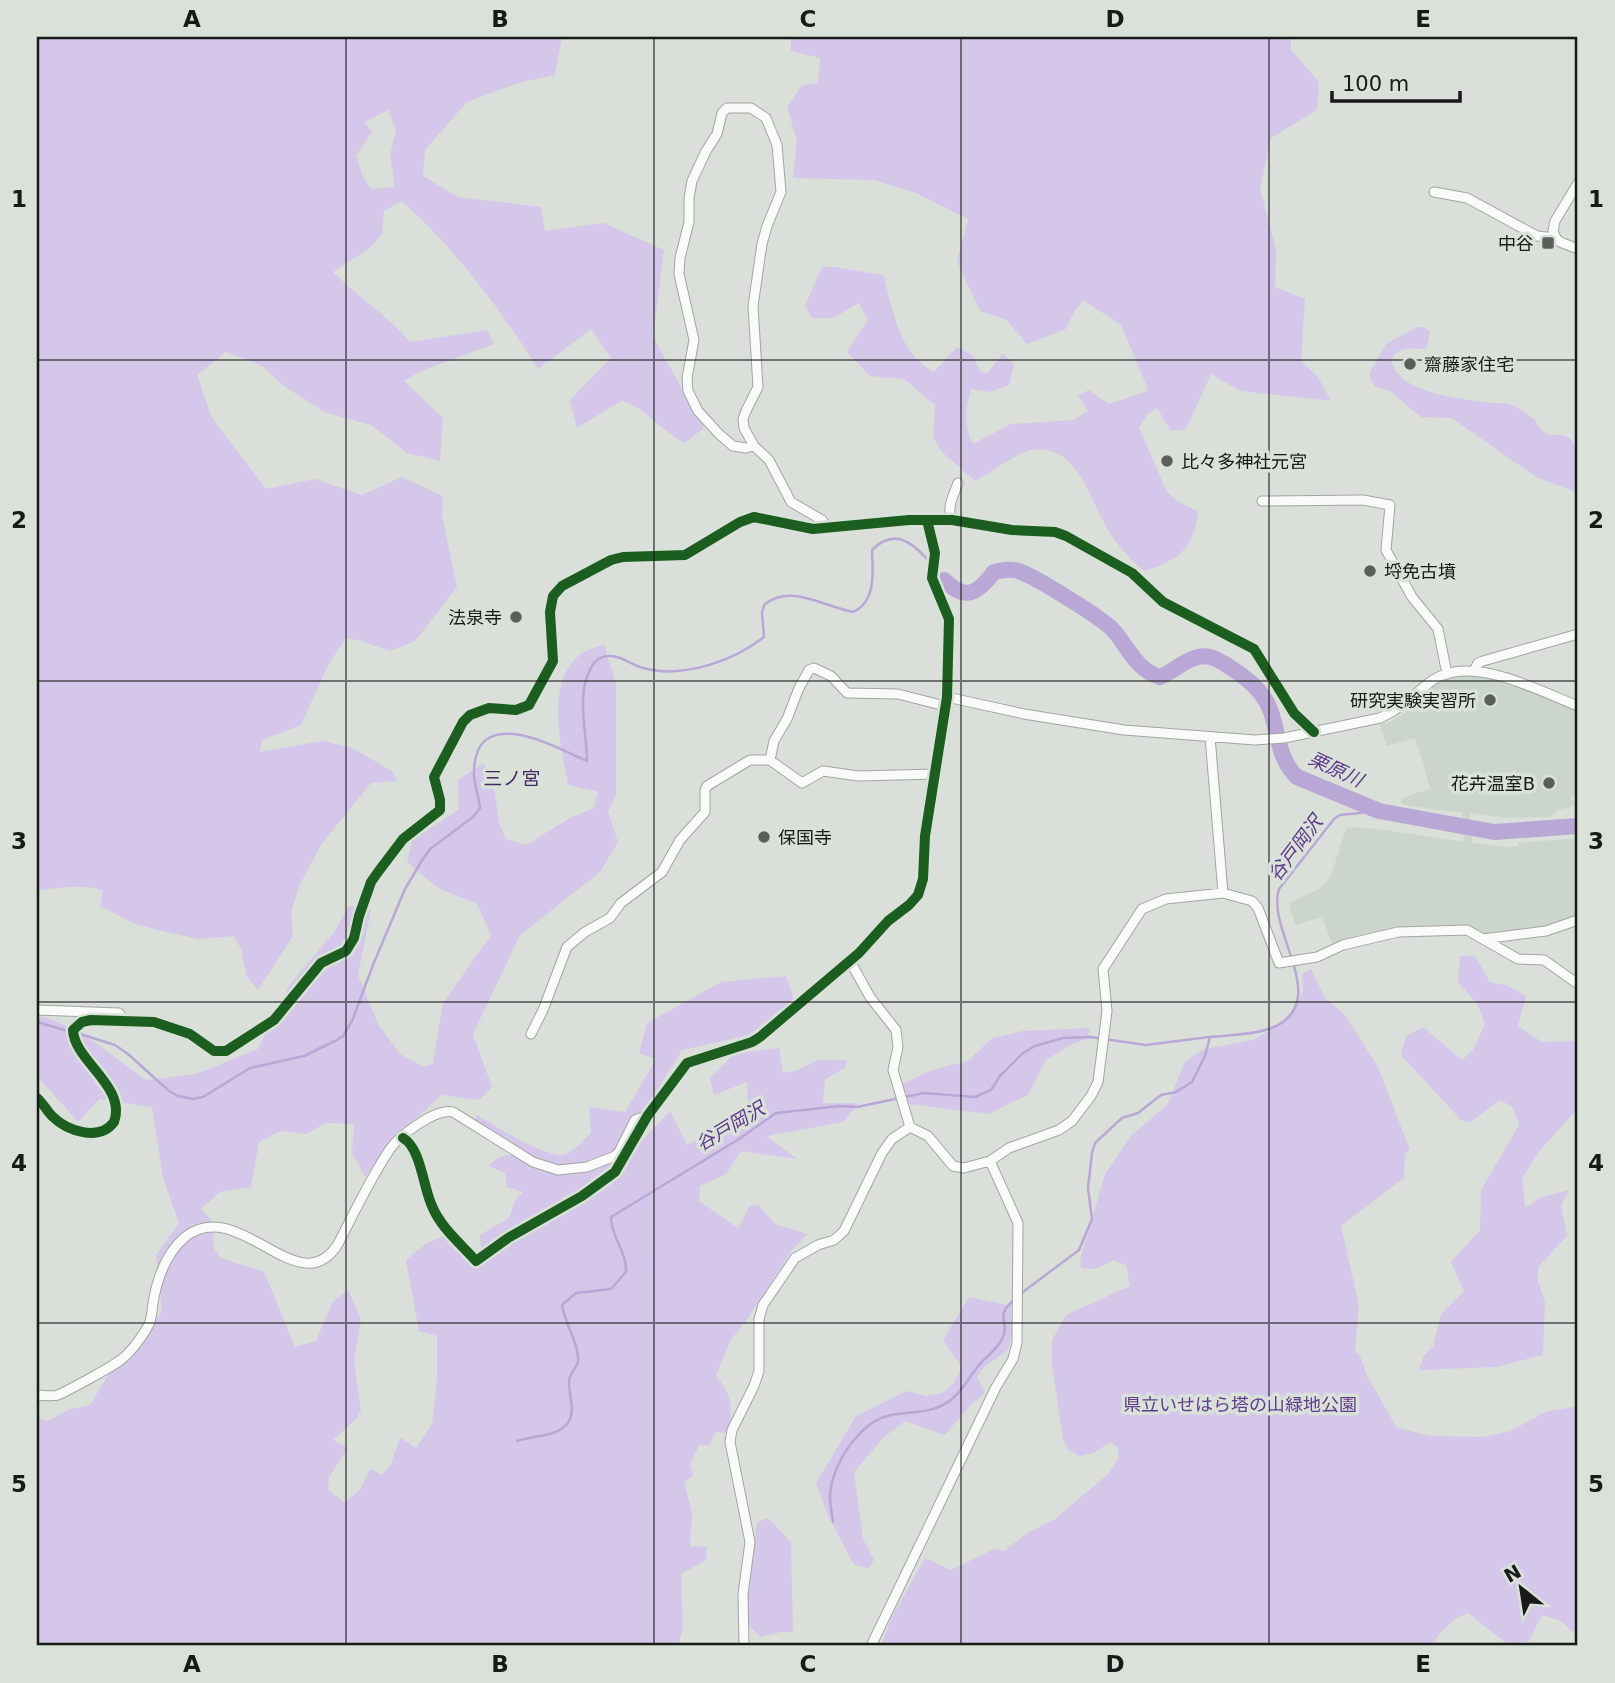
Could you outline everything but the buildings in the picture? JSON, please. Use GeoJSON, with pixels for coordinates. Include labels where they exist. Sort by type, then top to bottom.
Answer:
{"type":"FeatureCollection","features":[{"type":"Feature","properties":{"kind":"street"},"geometry":{"type":"LineString","coordinates":[[754,446],[733,446],[698,411],[688,391],[687,378],[694,332],[679,274],[680,258],[689,222],[692,181],[717,134],[722,113],[727,108],[751,108],[766,118],[777,145],[781,192],[767,226],[753,306],[758,387],[743,419],[746,433],[754,446],[769,460],[791,502],[821,520],[828,528]]}},
{"type":"Feature","properties":{"kind":"street"},"geometry":{"type":"LineString","coordinates":[[1578,183],[1555,221],[1553,231],[1560,242],[1578,249]]}},
{"type":"Feature","properties":{"kind":"street"},"geometry":{"type":"LineString","coordinates":[[1434,192],[1467,198],[1537,236],[1556,238]]}},
{"type":"Feature","properties":{"kind":"street"},"geometry":{"type":"LineString","coordinates":[[952,520],[949,514],[958,483]]}},
{"type":"Feature","properties":{"kind":"street"},"geometry":{"type":"LineString","coordinates":[[1262,501],[1363,500],[1390,505],[1386,550],[1412,597],[1438,629],[1447,674]]}},
{"type":"Feature","properties":{"kind":"street"},"geometry":{"type":"LineString","coordinates":[[37,1098],[57,1120],[88,1133],[101,1132],[114,1122],[117,1108],[106,1083],[77,1048],[73,1034],[82,1023],[91,1020],[154,1023],[190,1034],[214,1051],[226,1051],[274,1020],[321,963],[346,951],[354,938],[371,882],[403,839],[440,810],[434,777],[463,722],[480,710],[516,710],[529,705],[552,661],[551,602],[557,590],[569,580],[611,560],[623,557],[685,555],[740,522],[754,517],[794,526],[828,528],[952,520],[1012,530],[1055,532],[1070,537],[1132,573],[1163,602],[1254,649],[1294,713],[1314,732]]}},
{"type":"Feature","properties":{"kind":"street"},"geometry":{"type":"LineString","coordinates":[[403,1138],[415,1149],[431,1205],[442,1225],[476,1261],[508,1238],[610,1177],[619,1167],[648,1115],[687,1063],[757,1039],[850,961],[888,921],[918,895],[923,879],[925,836],[946,701],[949,619],[932,578],[935,553],[927,520]]}},
{"type":"Feature","properties":{"kind":"street"},"geometry":{"type":"LineString","coordinates":[[1474,671],[1478,663],[1483,661],[1578,634]]}},
{"type":"Feature","properties":{"kind":"street"},"geometry":{"type":"LineString","coordinates":[[770,760],[774,741],[787,719],[799,688],[809,670],[814,668],[831,676],[847,693],[898,694],[1124,730],[1210,737],[1284,738],[1380,718],[1394,712],[1434,680],[1459,670],[1474,671],[1523,685],[1578,706]]}},
{"type":"Feature","properties":{"kind":"street"},"geometry":{"type":"LineString","coordinates":[[1210,737],[1223,893]]}},
{"type":"Feature","properties":{"kind":"street"},"geometry":{"type":"LineString","coordinates":[[531,1034],[568,947],[585,932],[610,918],[621,903],[662,872],[680,840],[705,812],[707,786],[750,760],[770,760],[802,783],[823,771],[858,776],[936,774]]}},
{"type":"Feature","properties":{"kind":"street"},"geometry":{"type":"LineString","coordinates":[[850,961],[870,997],[896,1030],[898,1047],[893,1070],[910,1127],[928,1136],[953,1166],[971,1167],[990,1161],[1009,1148],[1059,1130],[1072,1121],[1091,1096],[1101,1068],[1107,1011],[1103,969],[1142,909],[1166,899],[1223,893],[1255,903],[1279,963],[1317,957],[1343,945],[1398,932],[1467,930],[1518,959],[1544,960],[1578,984]]}},
{"type":"Feature","properties":{"kind":"street"},"geometry":{"type":"LineString","coordinates":[[1483,939],[1546,931],[1578,920]]}},
{"type":"Feature","properties":{"kind":"street"},"geometry":{"type":"LineString","coordinates":[[37,1010],[119,1013],[125,1021]]}},
{"type":"Feature","properties":{"kind":"street"},"geometry":{"type":"LineString","coordinates":[[37,1395],[57,1395],[124,1358],[149,1323],[157,1277],[179,1244],[193,1233],[210,1227],[230,1229],[299,1264],[314,1264],[328,1257],[338,1244],[392,1147],[434,1114],[453,1112],[541,1166],[558,1170],[576,1170],[615,1156],[635,1120],[648,1115]]}},
{"type":"Feature","properties":{"kind":"street"},"geometry":{"type":"LineString","coordinates":[[744,1646],[743,1594],[750,1542],[730,1442],[732,1430],[759,1371],[759,1319],[763,1305],[795,1258],[818,1245],[834,1240],[844,1231],[882,1153],[892,1139],[910,1127]]}},
{"type":"Feature","properties":{"kind":"street"},"geometry":{"type":"LineString","coordinates":[[871,1646],[996,1387],[1013,1359],[1017,1343],[1019,1236],[1014,1213],[990,1161]]}},
{"type":"Feature","properties":{"kind":"shaded area"},"geometry":{"type":"Polygon","coordinates":[[[1455,675],[1482,677],[1527,690],[1578,710],[1578,795],[1571,798],[1577,805],[1558,810],[1550,817],[1506,818],[1470,813],[1472,843],[1507,847],[1518,846],[1518,843],[1578,838],[1578,917],[1540,929],[1484,936],[1463,926],[1439,925],[1397,929],[1332,943],[1322,917],[1295,925],[1289,903],[1318,890],[1330,878],[1346,829],[1356,827],[1464,842],[1462,812],[1401,804],[1401,798],[1430,789],[1422,759],[1415,738],[1387,746],[1379,722],[1388,723],[1395,719],[1416,705],[1416,700],[1433,686],[1455,675]]]}},
{"type":"Feature","properties":{"kind":"green space"},"geometry":{"type":"Polygon","coordinates":[[[37,37],[562,37],[555,75],[521,82],[467,102],[425,150],[423,176],[458,197],[541,207],[545,231],[603,223],[664,250],[653,337],[704,428],[684,443],[645,413],[621,401],[577,428],[570,400],[611,358],[591,329],[538,369],[476,280],[422,219],[402,201],[384,211],[382,234],[370,248],[333,272],[410,342],[487,330],[494,344],[421,371],[404,381],[443,418],[440,461],[407,453],[371,425],[324,412],[284,386],[261,365],[226,352],[197,375],[212,418],[266,489],[315,479],[362,495],[402,477],[443,496],[442,516],[457,587],[415,641],[390,651],[346,638],[328,665],[301,725],[262,740],[260,752],[322,741],[352,748],[392,771],[397,781],[371,783],[321,845],[299,886],[291,913],[293,936],[258,990],[247,977],[241,949],[234,936],[198,939],[137,925],[100,906],[103,891],[89,887],[37,891],[37,37]],[[388,110],[365,122],[372,132],[356,156],[363,177],[371,189],[395,187],[390,155],[396,130],[388,110]]]}},
{"type":"Feature","properties":{"kind":"green space"},"geometry":{"type":"Polygon","coordinates":[[[791,37],[1291,37],[1291,50],[1319,82],[1317,110],[1271,138],[1260,189],[1276,249],[1275,287],[1305,299],[1301,361],[1318,377],[1331,401],[1240,391],[1211,374],[1186,429],[1171,431],[1157,408],[1148,414],[1139,428],[1167,492],[1177,501],[1197,511],[1197,521],[1188,544],[1181,553],[1168,562],[1144,571],[1116,541],[1078,472],[1059,454],[1047,450],[1027,451],[975,481],[941,451],[933,437],[935,405],[904,379],[870,376],[847,352],[868,320],[859,303],[833,318],[812,318],[805,306],[822,267],[883,275],[894,317],[905,342],[912,354],[934,372],[957,347],[972,355],[981,372],[988,373],[1003,353],[1014,365],[1009,385],[990,392],[971,389],[966,417],[973,444],[1011,424],[1074,420],[1088,411],[1078,395],[1089,390],[1109,404],[1148,391],[1145,382],[1121,325],[1083,300],[1066,329],[1027,344],[1007,320],[980,311],[957,261],[968,219],[916,193],[874,180],[793,178],[797,141],[787,107],[802,85],[818,83],[820,58],[791,51],[791,37]]]}},
{"type":"Feature","properties":{"kind":"green space"},"geometry":{"type":"Polygon","coordinates":[[[1417,327],[1424,327],[1430,332],[1427,348],[1404,349],[1396,353],[1392,363],[1400,376],[1437,394],[1512,405],[1534,419],[1544,432],[1566,436],[1572,441],[1576,452],[1578,493],[1536,477],[1452,418],[1421,417],[1390,391],[1375,386],[1370,379],[1370,372],[1386,344],[1417,327]]]}},
{"type":"Feature","properties":{"kind":"green space"},"geometry":{"type":"Polygon","coordinates":[[[604,644],[616,685],[616,794],[608,812],[618,842],[600,872],[520,935],[473,1034],[492,1087],[479,1100],[442,1095],[396,1136],[365,1177],[352,1153],[354,1124],[326,1123],[306,1134],[280,1131],[259,1142],[251,1187],[220,1192],[201,1209],[214,1223],[213,1247],[221,1258],[264,1272],[295,1347],[316,1341],[332,1303],[348,1290],[361,1320],[354,1360],[361,1411],[333,1440],[348,1448],[329,1477],[328,1490],[344,1502],[360,1490],[370,1469],[382,1475],[391,1464],[400,1437],[416,1448],[432,1424],[437,1380],[437,1336],[419,1331],[406,1260],[427,1243],[448,1234],[470,1255],[481,1249],[480,1235],[509,1218],[515,1201],[523,1192],[507,1187],[505,1173],[488,1166],[499,1157],[522,1153],[474,1121],[477,1115],[535,1147],[558,1155],[566,1154],[591,1133],[589,1107],[625,1112],[656,1059],[639,1053],[647,1023],[721,982],[786,976],[794,999],[749,1035],[682,1050],[610,1165],[621,1163],[670,1111],[687,1145],[726,1125],[748,1107],[747,1082],[714,1095],[710,1078],[734,1054],[779,1048],[783,1073],[798,1070],[818,1060],[847,1060],[845,1068],[825,1079],[823,1103],[859,1103],[843,1122],[766,1136],[797,1159],[741,1151],[726,1174],[700,1186],[699,1201],[738,1228],[750,1205],[758,1205],[775,1224],[808,1234],[792,1250],[730,1341],[716,1376],[728,1396],[730,1417],[727,1433],[716,1432],[709,1445],[699,1445],[690,1465],[693,1476],[684,1482],[692,1513],[690,1546],[707,1547],[706,1560],[681,1574],[683,1628],[678,1646],[37,1646],[37,1419],[48,1421],[70,1409],[90,1405],[110,1372],[131,1357],[162,1311],[156,1255],[179,1223],[163,1178],[152,1107],[99,1099],[78,1122],[37,1076],[37,1015],[80,1034],[146,1080],[196,1074],[258,1049],[289,986],[334,932],[349,906],[371,910],[358,975],[378,1024],[400,1054],[424,1067],[433,1064],[443,1003],[491,935],[477,904],[438,888],[407,862],[412,841],[459,809],[458,780],[484,763],[495,794],[499,823],[506,839],[526,845],[570,818],[594,808],[598,792],[568,785],[559,732],[559,695],[571,664],[584,652],[604,644]]]}},
{"type":"Feature","properties":{"kind":"green space"},"geometry":{"type":"Polygon","coordinates":[[[1460,956],[1475,956],[1490,982],[1508,986],[1526,996],[1518,1026],[1542,1042],[1578,1041],[1578,1108],[1537,1154],[1522,1178],[1525,1208],[1541,1197],[1569,1190],[1561,1205],[1567,1236],[1538,1267],[1538,1282],[1545,1301],[1543,1355],[1496,1367],[1419,1370],[1424,1355],[1433,1347],[1441,1314],[1464,1291],[1451,1262],[1480,1230],[1481,1190],[1519,1125],[1512,1106],[1499,1100],[1470,1123],[1461,1120],[1401,1055],[1406,1036],[1423,1027],[1462,1060],[1473,1050],[1485,1024],[1478,1005],[1458,982],[1460,956]]]}},
{"type":"Feature","properties":{"kind":"green space","name":"県立いせはら塔の山緑地公園"},"geometry":{"type":"Polygon","coordinates":[[[1311,969],[1325,998],[1345,1015],[1378,1067],[1410,1150],[1405,1154],[1404,1178],[1341,1226],[1359,1305],[1355,1351],[1397,1428],[1432,1436],[1483,1437],[1511,1431],[1545,1412],[1578,1406],[1578,1637],[1561,1621],[1542,1615],[1529,1641],[1509,1645],[1468,1613],[1454,1620],[1442,1631],[1435,1640],[1438,1646],[881,1646],[892,1617],[925,1558],[951,1570],[994,1549],[1004,1551],[1029,1532],[1055,1519],[1107,1475],[1119,1457],[1117,1447],[1110,1442],[1094,1453],[1079,1456],[1069,1450],[1063,1439],[1052,1365],[1052,1340],[1066,1315],[1130,1286],[1126,1266],[1114,1260],[1095,1269],[1081,1268],[1080,1260],[1105,1174],[1131,1136],[1168,1104],[1184,1063],[1204,1049],[1253,1040],[1288,1020],[1303,990],[1302,974],[1311,969]]]}},
{"type":"Feature","properties":{"kind":"green space"},"geometry":{"type":"Polygon","coordinates":[[[1090,1028],[1087,1039],[1072,1044],[1046,1060],[1028,1095],[988,1114],[909,1104],[903,1084],[929,1071],[968,1061],[992,1038],[1023,1031],[1090,1028]]]}},
{"type":"Feature","properties":{"kind":"green space"},"geometry":{"type":"Polygon","coordinates":[[[969,1297],[1011,1306],[1012,1334],[1008,1350],[984,1367],[977,1377],[985,1393],[971,1404],[945,1435],[905,1421],[883,1438],[854,1472],[863,1539],[874,1560],[868,1568],[854,1565],[828,1515],[816,1483],[856,1416],[907,1391],[927,1396],[943,1393],[954,1383],[962,1367],[943,1340],[969,1297]]]}},
{"type":"Feature","properties":{"kind":"green space"},"geometry":{"type":"Polygon","coordinates":[[[768,1518],[791,1542],[793,1632],[761,1637],[748,1625],[746,1599],[757,1522],[768,1518]]]}},
{"type":"Feature","properties":{"kind":"waterway","name":"栗原川"},"geometry":{"type":"LineString","coordinates":[[77,1033],[115,1045],[169,1091],[193,1099],[203,1097],[250,1068],[304,1056],[335,1041],[343,1036],[352,1021],[405,889],[421,862],[430,849],[473,817],[480,808],[474,771],[478,750],[488,738],[502,734],[519,735],[538,740],[587,761],[584,688],[592,666],[599,658],[613,656],[639,667],[658,671],[707,666],[738,654],[764,637],[764,605],[774,599],[796,596],[853,612],[866,601],[872,586],[872,550],[887,540],[908,542],[927,559]]}},
{"type":"Feature","properties":{"kind":"waterway","name":"栗原川"},"geometry":{"type":"LineString","coordinates":[[944,580],[965,593],[977,590],[994,572],[1021,572],[1070,599],[1108,625],[1139,664],[1160,677],[1202,656],[1221,662],[1248,680],[1268,704],[1283,755],[1297,777],[1379,811],[1494,832],[1578,826]]}},
{"type":"Feature","properties":{"kind":"waterway","name":"谷戸岡沢"},"geometry":{"type":"LineString","coordinates":[[1019,1295],[1079,1250],[1092,1219],[1088,1188],[1095,1143],[1122,1118],[1138,1113],[1161,1095],[1176,1092],[1192,1082],[1205,1056],[1210,1037],[1262,1031],[1288,1018],[1297,1003],[1298,985],[1277,906],[1279,889],[1334,819],[1340,815],[1379,811]]}},
{"type":"Feature","properties":{"kind":"waterway","name":"栗原川"},"geometry":{"type":"LineString","coordinates":[[37,1022],[71,1032]]}},
{"type":"Feature","properties":{"kind":"waterway","name":"谷戸岡沢"},"geometry":{"type":"LineString","coordinates":[[517,1441],[556,1432],[570,1419],[572,1409],[569,1381],[578,1363],[578,1356],[562,1305],[576,1293],[611,1289],[626,1272],[611,1217],[739,1139],[776,1113],[840,1106],[857,1107],[924,1093],[975,1097],[991,1090],[1000,1076],[1023,1053],[1035,1046],[1063,1038],[1090,1037],[1146,1045],[1209,1037]]}},
{"type":"Feature","properties":{"kind":"waterway"},"geometry":{"type":"LineString","coordinates":[[833,1522],[830,1499],[832,1484],[849,1446],[858,1435],[880,1419],[931,1410],[952,1399],[1001,1341],[1005,1332],[1003,1315],[1015,1299]]}},
{"type":"Feature","properties":{"kind":"cycle path"},"geometry":{"type":"LineString","coordinates":[[37,1098],[52,1116],[74,1130],[100,1132],[114,1122],[116,1109],[113,1097],[76,1041],[73,1030],[82,1022],[154,1022],[190,1034],[214,1051],[226,1051],[274,1020],[321,963],[346,951],[354,938],[371,882],[403,839],[440,810],[434,777],[463,722],[470,715],[489,708],[516,710],[529,705],[553,661],[550,612],[553,596],[562,586],[611,560],[623,557],[685,555],[740,522],[754,517],[813,529],[909,520],[952,520],[1012,530],[1055,532],[1066,536],[1132,573],[1163,602],[1254,649],[1294,713],[1314,732]]}},
{"type":"Feature","properties":{"kind":"cycle path"},"geometry":{"type":"LineString","coordinates":[[403,1138],[418,1159],[436,1214],[446,1229],[476,1261],[508,1238],[582,1196],[615,1172],[648,1115],[687,1063],[760,1037],[859,953],[888,921],[918,895],[923,879],[925,836],[947,697],[949,619],[932,578],[935,553],[927,520]]}},
{"type":"Feature","properties":{"kind":"place","name":"中谷"},"geometry":{"type":"Point","coordinates":[1548,243]}},
{"type":"Feature","properties":{"kind":"place","name":"齋藤家住宅"},"geometry":{"type":"Point","coordinates":[1410,364]}},
{"type":"Feature","properties":{"kind":"place","name":"比々多神社元宮"},"geometry":{"type":"Point","coordinates":[1167,461]}},
{"type":"Feature","properties":{"kind":"place","name":"埒免古墳"},"geometry":{"type":"Point","coordinates":[1370,571]}},
{"type":"Feature","properties":{"kind":"place","name":"法泉寺"},"geometry":{"type":"Point","coordinates":[516,617]}},
{"type":"Feature","properties":{"kind":"place","name":"研究実験実習所"},"geometry":{"type":"Point","coordinates":[1490,700]}},
{"type":"Feature","properties":{"kind":"place","name":"花卉温室B"},"geometry":{"type":"Point","coordinates":[1549,783]}},
{"type":"Feature","properties":{"kind":"place","name":"保国寺"},"geometry":{"type":"Point","coordinates":[764,837]}},
{"type":"Feature","properties":{"kind":"district","name":"三ノ宮"},"geometry":{"type":"Point","coordinates":[512,778]}}]}
